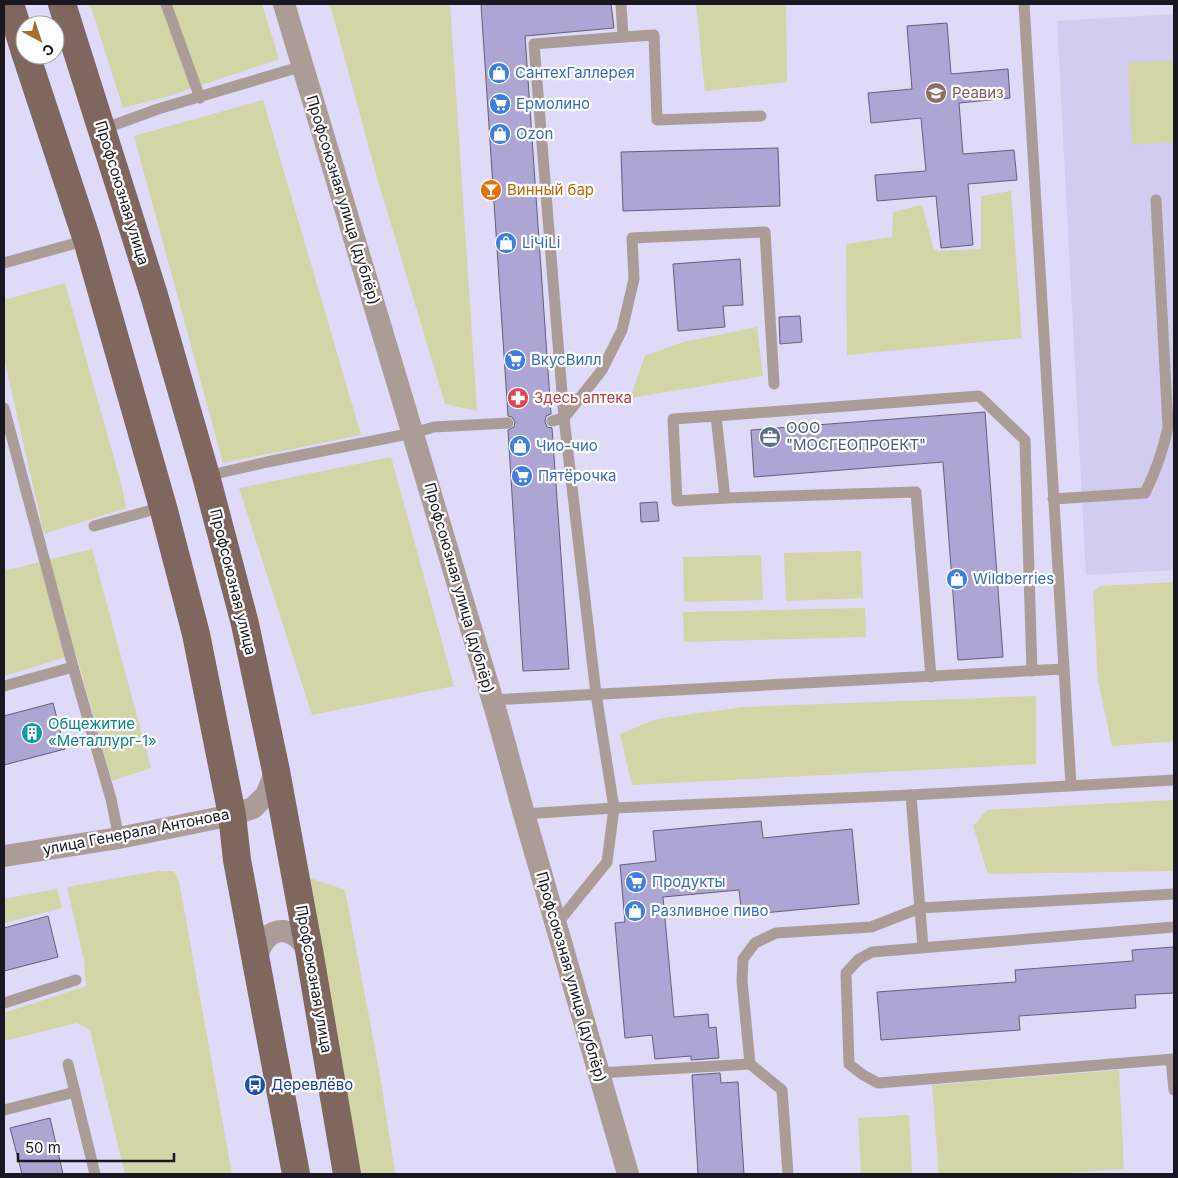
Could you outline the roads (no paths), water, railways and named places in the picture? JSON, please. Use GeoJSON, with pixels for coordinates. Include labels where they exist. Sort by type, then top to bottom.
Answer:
{"type":"FeatureCollection","features":[{"type":"Feature","properties":{"kind":"main road"},"geometry":{"type":"LineString","coordinates":[[10,4],[15,19]]}},
{"type":"Feature","properties":{"kind":"main road","name":"Профсоюзная улица"},"geometry":{"type":"LineString","coordinates":[[62,4],[151,286],[206,476],[245,624],[276,770],[309,950],[346,1174]]}},
{"type":"Feature","properties":{"kind":"main road"},"geometry":{"type":"LineString","coordinates":[[30,65],[87,240],[163,507],[196,634],[232,816],[237,860],[296,1174]]}},
{"type":"Feature","properties":{"kind":"street","name":"Профсоюзная улица (дублёр)"},"geometry":{"type":"LineString","coordinates":[[284,4],[492,700],[628,1174]]}},
{"type":"Feature","properties":{"kind":"street","name":"улица Генерала Антонова"},"geometry":{"type":"LineString","coordinates":[[4,856],[119,838],[232,816],[253,808],[266,795],[276,770]]}},
{"type":"Feature","properties":{"kind":"street"},"geometry":{"type":"LineString","coordinates":[[256,960],[259,949],[266,939],[274,932],[283,930],[302,940],[309,950]]}},
{"type":"Feature","properties":{"kind":"lane"},"geometry":{"type":"LineString","coordinates":[[166,4],[200,98]]}},
{"type":"Feature","properties":{"kind":"lane"},"geometry":{"type":"LineString","coordinates":[[621,4],[623,37]]}},
{"type":"Feature","properties":{"kind":"lane"},"geometry":{"type":"LineString","coordinates":[[1024,4],[1071,785]]}},
{"type":"Feature","properties":{"kind":"lane"},"geometry":{"type":"LineString","coordinates":[[556,925],[607,862],[614,808],[596,694],[564,418],[534,44],[654,35],[657,120],[761,116]]}},
{"type":"Feature","properties":{"kind":"lane"},"geometry":{"type":"LineString","coordinates":[[103,129],[158,110],[303,66]]}},
{"type":"Feature","properties":{"kind":"lane"},"geometry":{"type":"LineString","coordinates":[[1053,498],[1145,493],[1164,448],[1168,427],[1156,200]]}},
{"type":"Feature","properties":{"kind":"lane"},"geometry":{"type":"LineString","coordinates":[[552,421],[564,418],[602,370],[622,330],[634,280],[632,238],[765,232],[774,384]]}},
{"type":"Feature","properties":{"kind":"lane"},"geometry":{"type":"LineString","coordinates":[[4,263],[87,240]]}},
{"type":"Feature","properties":{"kind":"lane"},"geometry":{"type":"LineString","coordinates":[[931,677],[916,492],[677,501],[673,419],[979,396],[1026,440],[1032,671]]}},
{"type":"Feature","properties":{"kind":"lane"},"geometry":{"type":"LineString","coordinates":[[4,408],[73,667],[111,799],[119,838]]}},
{"type":"Feature","properties":{"kind":"lane"},"geometry":{"type":"LineString","coordinates":[[716,416],[725,498]]}},
{"type":"Feature","properties":{"kind":"lane"},"geometry":{"type":"LineString","coordinates":[[206,476],[434,427],[508,423]]}},
{"type":"Feature","properties":{"kind":"lane"},"geometry":{"type":"LineString","coordinates":[[94,526],[163,507]]}},
{"type":"Feature","properties":{"kind":"lane"},"geometry":{"type":"LineString","coordinates":[[4,686],[73,667]]}},
{"type":"Feature","properties":{"kind":"lane"},"geometry":{"type":"LineString","coordinates":[[492,700],[1063,669]]}},
{"type":"Feature","properties":{"kind":"lane"},"geometry":{"type":"LineString","coordinates":[[524,814],[1174,780]]}},
{"type":"Feature","properties":{"kind":"lane"},"geometry":{"type":"LineString","coordinates":[[911,795],[923,947]]}},
{"type":"Feature","properties":{"kind":"lane"},"geometry":{"type":"LineString","coordinates":[[750,1064],[742,981],[744,959],[755,943],[776,933],[871,927],[920,908],[1174,894]]}},
{"type":"Feature","properties":{"kind":"lane"},"geometry":{"type":"LineString","coordinates":[[1174,927],[872,952],[859,959],[846,973],[850,1064],[863,1075],[878,1083],[1173,1060],[1174,1090]]}},
{"type":"Feature","properties":{"kind":"lane"},"geometry":{"type":"LineString","coordinates":[[4,1003],[76,980]]}},
{"type":"Feature","properties":{"kind":"lane"},"geometry":{"type":"LineString","coordinates":[[68,1064],[95,1174]]}},
{"type":"Feature","properties":{"kind":"lane"},"geometry":{"type":"LineString","coordinates":[[599,1073],[750,1064],[782,1090],[788,1174]]}},
{"type":"Feature","properties":{"kind":"lane"},"geometry":{"type":"LineString","coordinates":[[4,1110],[75,1092]]}},
{"type":"Feature","properties":{"kind":"place","name":"СантехГаллерея"},"geometry":{"type":"Point","coordinates":[499,73]}},
{"type":"Feature","properties":{"kind":"place","name":"Реавиз"},"geometry":{"type":"Point","coordinates":[936,93]}},
{"type":"Feature","properties":{"kind":"place","name":"Ермолино"},"geometry":{"type":"Point","coordinates":[500,104]}},
{"type":"Feature","properties":{"kind":"place","name":"Ozon"},"geometry":{"type":"Point","coordinates":[500,134]}},
{"type":"Feature","properties":{"kind":"place","name":"Винный бар"},"geometry":{"type":"Point","coordinates":[491,190]}},
{"type":"Feature","properties":{"kind":"place","name":"LiЧiLi"},"geometry":{"type":"Point","coordinates":[506,243]}},
{"type":"Feature","properties":{"kind":"place","name":"ВкусВилл"},"geometry":{"type":"Point","coordinates":[515,360]}},
{"type":"Feature","properties":{"kind":"place","name":"Здесь аптека"},"geometry":{"type":"Point","coordinates":[518,398]}},
{"type":"Feature","properties":{"kind":"place","name":"ООО \"МОСГЕОПРОЕКТ\""},"geometry":{"type":"Point","coordinates":[770,437]}},
{"type":"Feature","properties":{"kind":"place","name":"Чио-чио"},"geometry":{"type":"Point","coordinates":[520,446]}},
{"type":"Feature","properties":{"kind":"place","name":"Пятёрочка"},"geometry":{"type":"Point","coordinates":[522,476]}},
{"type":"Feature","properties":{"kind":"place","name":"Wildberries"},"geometry":{"type":"Point","coordinates":[957,579]}},
{"type":"Feature","properties":{"kind":"place","name":"Общежитие «Металлург-1»"},"geometry":{"type":"Point","coordinates":[32,733]}},
{"type":"Feature","properties":{"kind":"place","name":"Продукты"},"geometry":{"type":"Point","coordinates":[636,882]}},
{"type":"Feature","properties":{"kind":"place","name":"Разливное пиво"},"geometry":{"type":"Point","coordinates":[635,911]}},
{"type":"Feature","properties":{"kind":"place","name":"Деревлёво"},"geometry":{"type":"Point","coordinates":[255,1085]}}]}
